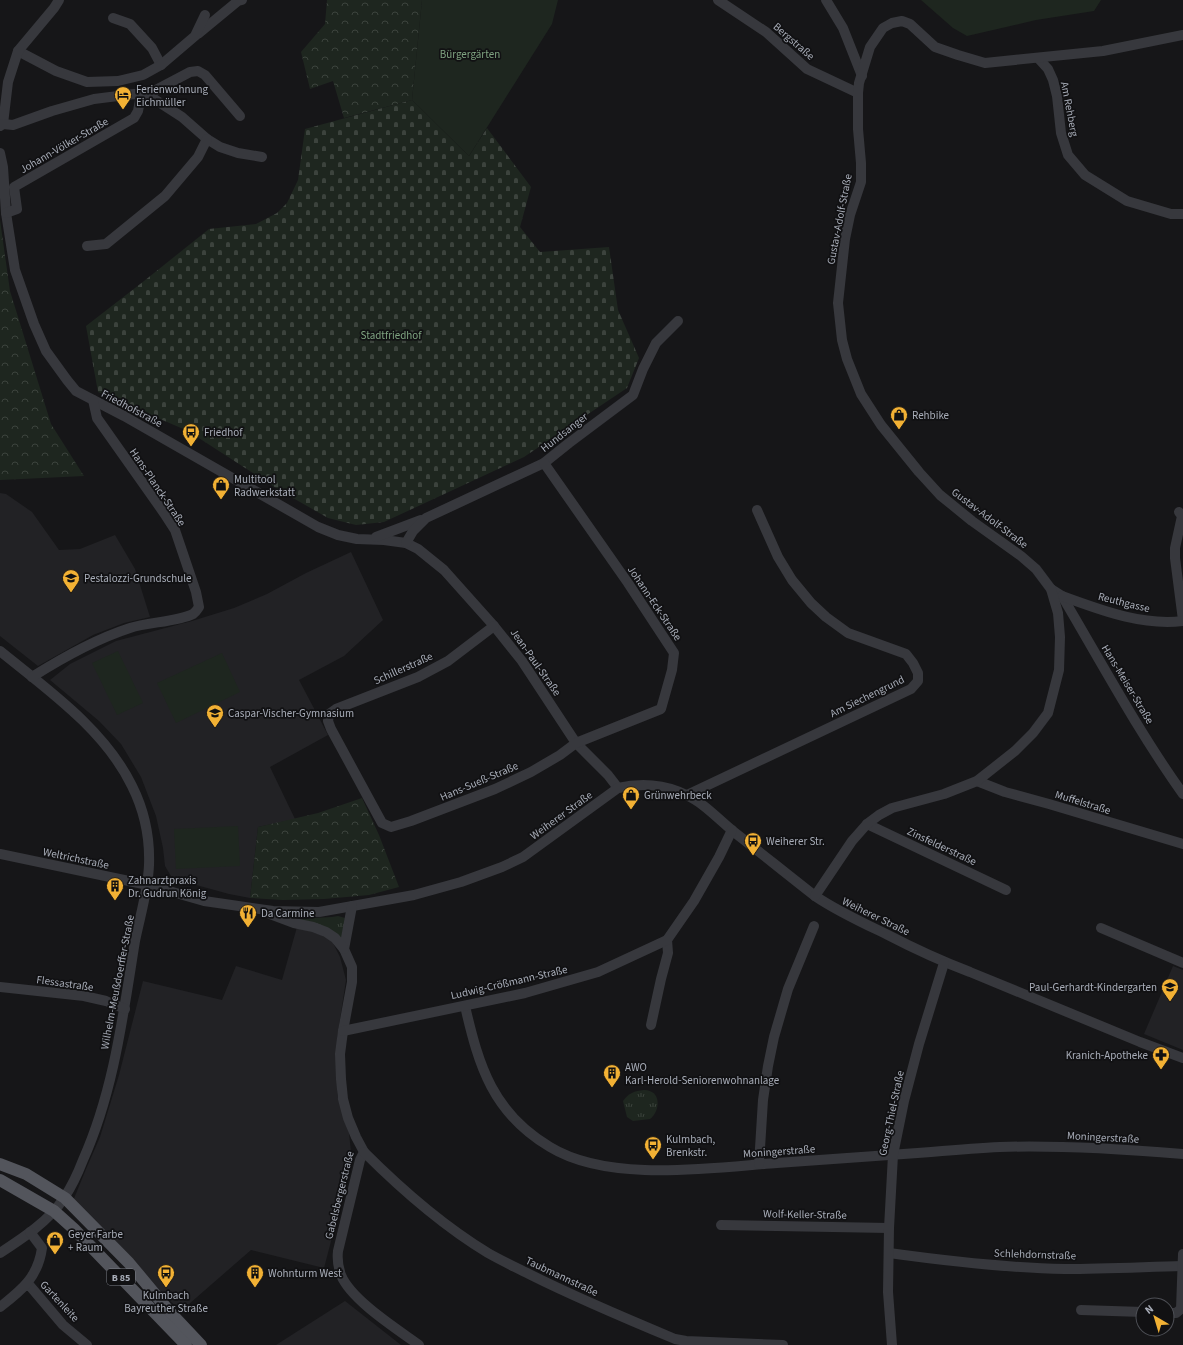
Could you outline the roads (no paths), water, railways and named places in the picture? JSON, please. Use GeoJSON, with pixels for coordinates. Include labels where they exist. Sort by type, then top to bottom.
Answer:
{"type":"FeatureCollection","features":[{"type":"Feature","properties":{"kind":"main road","name":"B 85"},"geometry":{"type":"LineString","coordinates":[[0,1164],[26,1174],[65,1198],[128,1263],[169,1311],[201,1345]]}},
{"type":"Feature","properties":{"kind":"main road","name":"B 85"},"geometry":{"type":"LineString","coordinates":[[0,1180],[54,1211],[74,1229],[186,1345]]}},
{"type":"Feature","properties":{"kind":"street"},"geometry":{"type":"LineString","coordinates":[[2,125],[8,82],[18,51],[59,0]]}},
{"type":"Feature","properties":{"kind":"street"},"geometry":{"type":"LineString","coordinates":[[18,51],[56,71],[87,82],[118,81],[143,75],[161,65],[238,1],[242,0]]}},
{"type":"Feature","properties":{"kind":"street","name":"Bergstraße"},"geometry":{"type":"LineString","coordinates":[[718,0],[766,32],[807,69],[860,84]]}},
{"type":"Feature","properties":{"kind":"street"},"geometry":{"type":"LineString","coordinates":[[826,0],[843,28],[860,84]]}},
{"type":"Feature","properties":{"kind":"street"},"geometry":{"type":"LineString","coordinates":[[195,36],[205,15]]}},
{"type":"Feature","properties":{"kind":"street"},"geometry":{"type":"LineString","coordinates":[[113,18],[130,24],[152,48],[161,65]]}},
{"type":"Feature","properties":{"kind":"street"},"geometry":{"type":"LineString","coordinates":[[860,84],[870,47],[883,28],[892,22],[902,21],[910,24],[935,46],[985,63],[1102,51],[1183,35]]}},
{"type":"Feature","properties":{"kind":"street","name":"Am Rehberg"},"geometry":{"type":"LineString","coordinates":[[1038,58],[1048,70],[1053,80],[1057,96],[1061,133],[1068,155],[1085,175],[1127,201],[1171,214],[1183,214]]}},
{"type":"Feature","properties":{"kind":"street","name":"Johann-Völker-Straße"},"geometry":{"type":"LineString","coordinates":[[141,95],[154,91],[190,72],[198,71],[205,74],[240,116]]}},
{"type":"Feature","properties":{"kind":"street","name":"Gustav-Adolf-Straße"},"geometry":{"type":"LineString","coordinates":[[860,84],[858,129],[861,182],[850,215],[845,239],[838,302],[842,340],[853,375],[861,394],[882,425],[900,449],[940,495],[972,521],[1021,556],[1036,569],[1051,589]]}},
{"type":"Feature","properties":{"kind":"street","name":"Johann-Völker-Straße"},"geometry":{"type":"LineString","coordinates":[[2,125],[13,125],[52,111],[94,99],[134,94],[151,97],[182,117],[207,139],[220,147],[238,153],[262,157]]}},
{"type":"Feature","properties":{"kind":"street","name":"Johann-Völker-Straße"},"geometry":{"type":"LineString","coordinates":[[6,213],[17,209],[14,187],[134,118],[138,111],[141,95]]}},
{"type":"Feature","properties":{"kind":"street"},"geometry":{"type":"LineString","coordinates":[[87,246],[106,244],[165,196],[198,157],[207,139]]}},
{"type":"Feature","properties":{"kind":"street","name":"Friedhofstraße"},"geometry":{"type":"LineString","coordinates":[[0,153],[3,167],[6,213],[15,270],[34,324],[46,351],[66,380],[76,391],[124,416],[318,527],[338,535],[365,540],[384,540],[406,543]]}},
{"type":"Feature","properties":{"kind":"street","name":"Hundsanger"},"geometry":{"type":"LineString","coordinates":[[365,540],[380,536],[426,518],[544,463],[633,395],[643,369],[656,343],[678,321]]}},
{"type":"Feature","properties":{"kind":"street","name":"Hans-Planck-Straße"},"geometry":{"type":"LineString","coordinates":[[32,678],[51,665],[106,637],[130,628],[185,617],[195,613],[199,607],[199,601],[175,530],[96,418],[93,400]]}},
{"type":"Feature","properties":{"kind":"street","name":"Johann-Eck-Straße"},"geometry":{"type":"LineString","coordinates":[[544,463],[628,583],[674,653],[672,670],[661,709],[576,743]]}},
{"type":"Feature","properties":{"kind":"street","name":"Am Siechengrund"},"geometry":{"type":"LineString","coordinates":[[687,795],[911,689],[918,681],[918,673],[906,654],[848,633],[826,617],[811,603],[792,580],[778,558],[757,510]]}},
{"type":"Feature","properties":{"kind":"street","name":"Reuthgasse"},"geometry":{"type":"LineString","coordinates":[[1062,596],[1138,620],[1169,623],[1183,621],[1174,558],[1182,516],[1179,512]]}},
{"type":"Feature","properties":{"kind":"street","name":"Hundsanger"},"geometry":{"type":"LineString","coordinates":[[406,543],[413,531],[426,518]]}},
{"type":"Feature","properties":{"kind":"street","name":"Jean-Paul-Straße"},"geometry":{"type":"LineString","coordinates":[[406,543],[418,549],[444,570],[494,626],[522,661],[576,743],[608,775],[618,788]]}},
{"type":"Feature","properties":{"kind":"street"},"geometry":{"type":"LineString","coordinates":[[815,896],[852,841],[867,824],[892,808],[944,794],[977,781],[1020,747],[1034,733],[1048,713],[1059,670],[1060,637],[1058,613],[1051,589]]}},
{"type":"Feature","properties":{"kind":"street","name":"Hans-Meiser-Straße"},"geometry":{"type":"LineString","coordinates":[[1051,589],[1062,596],[1131,713],[1183,794]]}},
{"type":"Feature","properties":{"kind":"street","name":"Schillerstraße"},"geometry":{"type":"LineString","coordinates":[[385,826],[331,729],[328,721],[329,714],[336,709],[418,677],[448,661],[494,626]]}},
{"type":"Feature","properties":{"kind":"street","name":"Wilhelm-Meußdoerffer-Straße"},"geometry":{"type":"LineString","coordinates":[[0,651],[84,721],[116,760],[132,786],[143,814],[148,840],[149,864],[148,885],[136,939],[125,1009],[100,1119],[95,1133],[77,1175],[65,1198],[54,1211],[30,1232],[0,1253]]}},
{"type":"Feature","properties":{"kind":"street","name":"Hans-Sueß-Straße"},"geometry":{"type":"LineString","coordinates":[[385,826],[391,827],[410,822],[495,789],[531,772],[560,755],[576,743]]}},
{"type":"Feature","properties":{"kind":"street","name":"Muffelstraße"},"geometry":{"type":"LineString","coordinates":[[977,781],[1005,792],[1183,844]]}},
{"type":"Feature","properties":{"kind":"street","name":"Weiherer Straße"},"geometry":{"type":"LineString","coordinates":[[148,885],[204,901],[273,911],[319,912],[414,895],[462,882],[502,868],[523,857],[618,788],[632,785],[650,785],[670,788],[687,795],[707,808],[732,830],[815,896],[852,918],[944,963],[970,972],[1112,1031],[1183,1058]]}},
{"type":"Feature","properties":{"kind":"street","name":"Zinsfelderstraße"},"geometry":{"type":"LineString","coordinates":[[867,824],[1006,890]]}},
{"type":"Feature","properties":{"kind":"street"},"geometry":{"type":"LineString","coordinates":[[651,1025],[660,979],[668,953],[667,940],[694,901],[719,857],[732,830]]}},
{"type":"Feature","properties":{"kind":"street","name":"Weltrichstraße"},"geometry":{"type":"LineString","coordinates":[[0,854],[148,885]]}},
{"type":"Feature","properties":{"kind":"street"},"geometry":{"type":"LineString","coordinates":[[344,949],[352,906]]}},
{"type":"Feature","properties":{"kind":"street","name":"Gabelsbergerstraße"},"geometry":{"type":"LineString","coordinates":[[259,909],[294,923],[314,927],[326,932],[335,938],[344,949],[352,967],[352,982],[343,1031],[340,1060],[341,1079],[343,1099],[356,1137],[364,1152],[360,1160],[338,1251],[337,1264],[341,1276],[357,1298],[419,1345]]}},
{"type":"Feature","properties":{"kind":"street"},"geometry":{"type":"LineString","coordinates":[[759,1164],[763,1100],[774,1037],[788,989],[814,926]]}},
{"type":"Feature","properties":{"kind":"street"},"geometry":{"type":"LineString","coordinates":[[1101,928],[1183,963]]}},
{"type":"Feature","properties":{"kind":"street","name":"Ludwig-Crößmann-Straße"},"geometry":{"type":"LineString","coordinates":[[343,1031],[525,994],[598,972],[667,940]]}},
{"type":"Feature","properties":{"kind":"street","name":"Georg-Thiel-Straße"},"geometry":{"type":"LineString","coordinates":[[892,1345],[888,1292],[889,1228],[893,1155],[904,1101],[919,1044],[944,963]]}},
{"type":"Feature","properties":{"kind":"street","name":"Flessastraße"},"geometry":{"type":"LineString","coordinates":[[0,987],[84,996],[125,1009]]}},
{"type":"Feature","properties":{"kind":"street","name":"Moningerstraße"},"geometry":{"type":"LineString","coordinates":[[465,1006],[474,1045],[490,1086],[504,1106],[523,1128],[550,1147],[574,1159],[610,1168],[671,1170],[1000,1147],[1077,1147],[1183,1154]]}},
{"type":"Feature","properties":{"kind":"street","name":"Taubmannstraße"},"geometry":{"type":"LineString","coordinates":[[364,1152],[388,1175],[438,1217],[488,1253],[552,1285],[675,1340],[783,1345]]}},
{"type":"Feature","properties":{"kind":"street","name":"Wolf-Keller-Straße"},"geometry":{"type":"LineString","coordinates":[[721,1225],[889,1228]]}},
{"type":"Feature","properties":{"kind":"street","name":"Gartenleite"},"geometry":{"type":"LineString","coordinates":[[30,1232],[42,1248],[40,1260],[26,1286],[30,1286],[63,1324],[87,1345]]}},
{"type":"Feature","properties":{"kind":"street","name":"Schlehdornstraße"},"geometry":{"type":"LineString","coordinates":[[889,1253],[945,1261],[1065,1269],[1182,1266]]}},
{"type":"Feature","properties":{"kind":"street"},"geometry":{"type":"LineString","coordinates":[[1175,1313],[1181,1309],[1183,1254]]}},
{"type":"Feature","properties":{"kind":"street"},"geometry":{"type":"LineString","coordinates":[[0,1307],[26,1286]]}},
{"type":"Feature","properties":{"kind":"street"},"geometry":{"type":"LineString","coordinates":[[1082,1310],[1135,1312]]}},
{"type":"Feature","properties":{"kind":"place","name":"Ferienwohnung Eichmüller"},"geometry":{"type":"Point","coordinates":[123,110]}},
{"type":"Feature","properties":{"kind":"place","name":"Rehbike"},"geometry":{"type":"Point","coordinates":[899,430]}},
{"type":"Feature","properties":{"kind":"place","name":"Friedhof"},"geometry":{"type":"Point","coordinates":[191,447]}},
{"type":"Feature","properties":{"kind":"place","name":"Multitool Radwerkstatt"},"geometry":{"type":"Point","coordinates":[221,500]}},
{"type":"Feature","properties":{"kind":"place","name":"Pestalozzi-Grundschule"},"geometry":{"type":"Point","coordinates":[71,593]}},
{"type":"Feature","properties":{"kind":"place","name":"Caspar-Vischer-Gymnasium"},"geometry":{"type":"Point","coordinates":[215,728]}},
{"type":"Feature","properties":{"kind":"place","name":"Grünwehrbeck"},"geometry":{"type":"Point","coordinates":[631,810]}},
{"type":"Feature","properties":{"kind":"place","name":"Weiherer Str."},"geometry":{"type":"Point","coordinates":[753,856]}},
{"type":"Feature","properties":{"kind":"place","name":"Zahnarztpraxis Dr. Gudrun König"},"geometry":{"type":"Point","coordinates":[115,901]}},
{"type":"Feature","properties":{"kind":"place","name":"Da Carmine"},"geometry":{"type":"Point","coordinates":[248,928]}},
{"type":"Feature","properties":{"kind":"place","name":"Paul-Gerhardt-Kindergarten"},"geometry":{"type":"Point","coordinates":[1170,1002]}},
{"type":"Feature","properties":{"kind":"place","name":"Kranich-Apotheke"},"geometry":{"type":"Point","coordinates":[1161,1070]}},
{"type":"Feature","properties":{"kind":"place","name":"AWO Karl-Herold-Seniorenwohnanlage"},"geometry":{"type":"Point","coordinates":[612,1088]}},
{"type":"Feature","properties":{"kind":"place","name":"Kulmbach, Brenkstr."},"geometry":{"type":"Point","coordinates":[653,1160]}},
{"type":"Feature","properties":{"kind":"place","name":"Geyer Farbe + Raum"},"geometry":{"type":"Point","coordinates":[55,1255]}},
{"type":"Feature","properties":{"kind":"place","name":"Kulmbach Bayreuther Straße"},"geometry":{"type":"Point","coordinates":[166,1288]}},
{"type":"Feature","properties":{"kind":"place","name":"Wohnturm West"},"geometry":{"type":"Point","coordinates":[255,1288]}},
{"type":"Feature","properties":{"kind":"park label","name":"Bürgergärten"},"geometry":{"type":"Point","coordinates":[470,54]}},
{"type":"Feature","properties":{"kind":"park label","name":"Stadtfriedhof"},"geometry":{"type":"Point","coordinates":[391,335]}}]}
